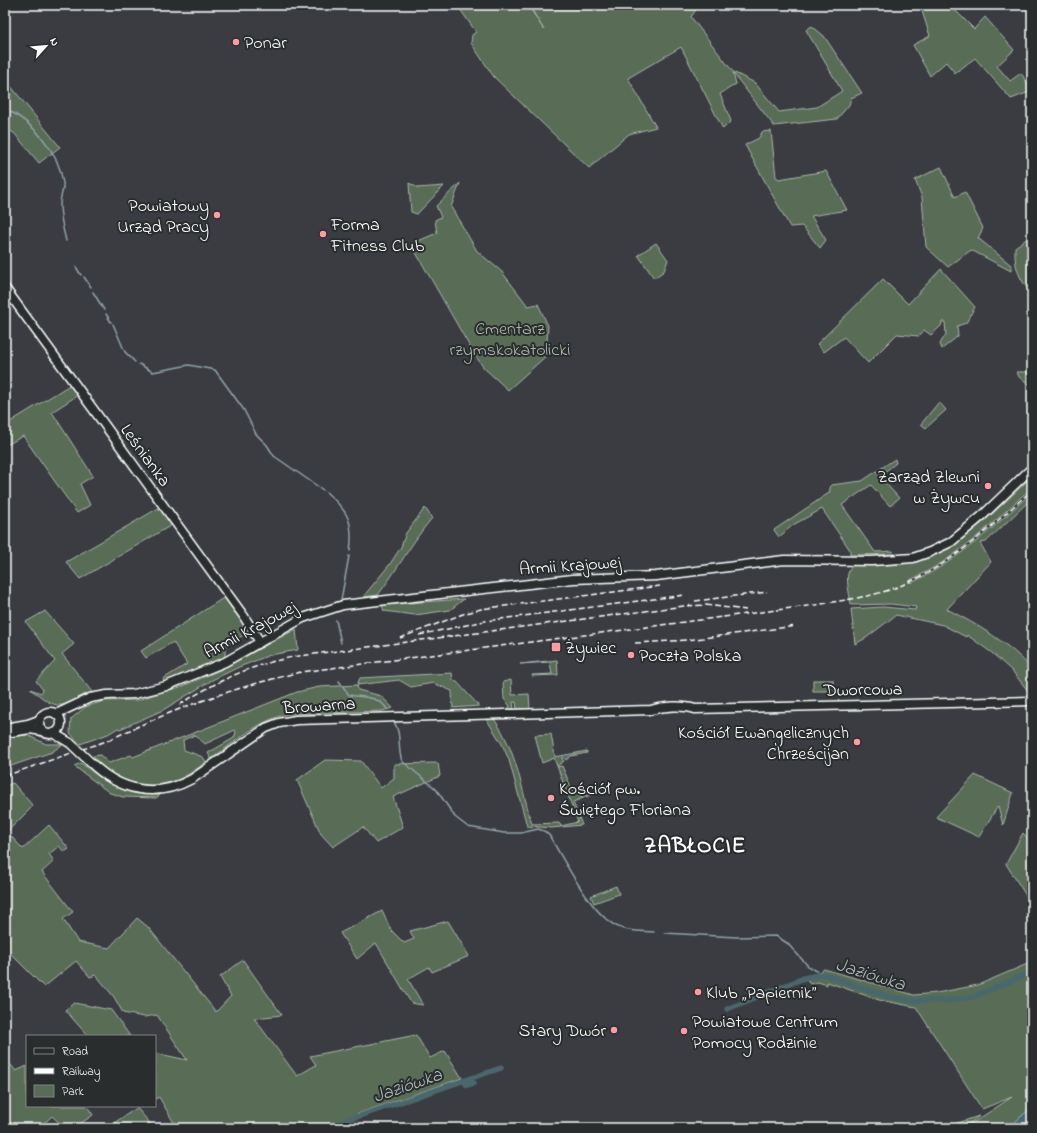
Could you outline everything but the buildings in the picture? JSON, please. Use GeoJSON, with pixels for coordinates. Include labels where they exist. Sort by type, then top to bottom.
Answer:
{"type":"FeatureCollection","features":[{"type":"Feature","properties":{"kind":"street","name":"Leśnianka"},"geometry":{"type":"LineString","coordinates":[[5,288],[234,603],[260,642]]}},
{"type":"Feature","properties":{"kind":"street","name":"Armii Krajowej"},"geometry":{"type":"LineString","coordinates":[[40,720],[47,713],[57,725],[78,708],[97,696],[134,694],[156,690],[225,662],[303,618],[327,609],[363,602],[573,578],[662,576],[784,560],[872,561],[913,558],[935,550],[954,539],[982,516],[1032,468]]}},
{"type":"Feature","properties":{"kind":"street","name":"Dworcowa"},"geometry":{"type":"LineString","coordinates":[[581,712],[651,710],[657,708],[688,707],[695,709],[1032,701]]}},
{"type":"Feature","properties":{"kind":"street","name":"Browarna"},"geometry":{"type":"LineString","coordinates":[[57,725],[70,743],[90,762],[117,783],[133,788],[158,790],[186,782],[271,725],[289,720],[581,712]]}},
{"type":"Feature","properties":{"kind":"street"},"geometry":{"type":"LineString","coordinates":[[5,728],[28,724],[40,720],[39,726],[42,731]]}},
{"type":"Feature","properties":{"kind":"street"},"geometry":{"type":"LineString","coordinates":[[5,733],[30,729],[42,731],[48,734],[57,725]]}},
{"type":"Feature","properties":{"kind":"green space"},"geometry":{"type":"Polygon","coordinates":[[[457,5],[528,5],[544,30],[529,5],[701,5],[691,17],[733,72],[755,83],[779,112],[817,107],[842,91],[806,30],[812,26],[824,36],[862,93],[851,98],[849,105],[837,119],[774,126],[733,73],[736,84],[720,94],[731,121],[723,129],[681,47],[628,78],[656,127],[629,134],[589,168],[494,77],[471,43],[472,35],[476,32],[457,5]]]}},
{"type":"Feature","properties":{"kind":"green space"},"geometry":{"type":"Polygon","coordinates":[[[920,5],[947,5],[957,12],[974,29],[985,17],[1014,50],[997,66],[1010,81],[1021,73],[1032,91],[1011,99],[975,58],[955,73],[946,62],[930,76],[913,45],[930,36],[920,5]]]}},
{"type":"Feature","properties":{"kind":"green space"},"geometry":{"type":"Polygon","coordinates":[[[5,79],[60,147],[39,163],[14,133],[5,128],[5,79]]]}},
{"type":"Feature","properties":{"kind":"green space"},"geometry":{"type":"Polygon","coordinates":[[[771,131],[776,177],[779,179],[826,171],[847,210],[811,216],[826,240],[820,248],[802,226],[790,227],[745,145],[759,138],[762,132],[771,131]]]}},
{"type":"Feature","properties":{"kind":"green space"},"geometry":{"type":"Polygon","coordinates":[[[941,167],[955,197],[965,192],[983,228],[978,238],[1011,265],[1011,271],[971,250],[948,267],[926,247],[922,197],[915,180],[941,167]]]}},
{"type":"Feature","properties":{"kind":"green space"},"geometry":{"type":"Polygon","coordinates":[[[409,183],[418,188],[444,186],[417,214],[411,212],[409,183]]]}},
{"type":"Feature","properties":{"kind":"green space","name":"Cmentarz rzymskokatolicki"},"geometry":{"type":"Polygon","coordinates":[[[460,183],[451,207],[477,251],[502,272],[528,306],[538,304],[548,326],[546,356],[508,390],[484,368],[474,354],[411,244],[437,233],[435,220],[441,217],[436,206],[460,183]]]}},
{"type":"Feature","properties":{"kind":"green space"},"geometry":{"type":"Polygon","coordinates":[[[1032,235],[1032,295],[1018,272],[1015,261],[1015,247],[1032,235]]]}},
{"type":"Feature","properties":{"kind":"green space"},"geometry":{"type":"Polygon","coordinates":[[[656,243],[668,260],[664,271],[654,278],[638,255],[656,243]]]}},
{"type":"Feature","properties":{"kind":"green space"},"geometry":{"type":"Polygon","coordinates":[[[941,269],[975,307],[966,323],[957,326],[958,336],[942,349],[940,344],[946,334],[945,322],[942,322],[941,326],[931,335],[924,330],[919,336],[897,334],[868,363],[844,337],[824,352],[817,344],[883,279],[908,304],[941,269]]]}},
{"type":"Feature","properties":{"kind":"green space"},"geometry":{"type":"Polygon","coordinates":[[[1017,372],[1027,372],[1032,377],[1032,386],[1019,377],[1017,372]]]}},
{"type":"Feature","properties":{"kind":"green space"},"geometry":{"type":"Polygon","coordinates":[[[73,383],[81,393],[52,412],[93,476],[80,484],[90,505],[77,513],[23,436],[5,446],[5,425],[73,383]]]}},
{"type":"Feature","properties":{"kind":"green space"},"geometry":{"type":"Polygon","coordinates":[[[939,402],[946,410],[926,428],[921,424],[939,402]]]}},
{"type":"Feature","properties":{"kind":"green space"},"geometry":{"type":"Polygon","coordinates":[[[895,459],[896,463],[879,476],[899,498],[890,506],[871,485],[842,505],[875,552],[893,551],[894,554],[850,555],[850,550],[822,509],[793,525],[779,537],[774,530],[829,493],[831,485],[862,481],[895,459]]]}},
{"type":"Feature","properties":{"kind":"green space"},"geometry":{"type":"Polygon","coordinates":[[[1032,476],[1032,487],[975,538],[944,561],[910,580],[911,583],[960,554],[1032,492],[1032,504],[1029,501],[986,542],[980,543],[991,562],[947,609],[992,635],[1023,659],[1032,669],[1032,696],[1013,672],[992,653],[967,635],[966,637],[943,625],[896,615],[866,638],[855,644],[851,609],[883,607],[915,610],[916,607],[891,604],[851,605],[848,588],[848,572],[850,568],[854,565],[894,565],[910,563],[934,555],[950,546],[980,525],[1032,476]]]}},
{"type":"Feature","properties":{"kind":"green space"},"geometry":{"type":"Polygon","coordinates":[[[162,506],[175,523],[80,579],[66,562],[162,506]]]}},
{"type":"Feature","properties":{"kind":"green space"},"geometry":{"type":"Polygon","coordinates":[[[425,508],[432,518],[392,576],[378,595],[363,597],[390,564],[401,547],[406,533],[425,508]]]}},
{"type":"Feature","properties":{"kind":"green space"},"geometry":{"type":"Polygon","coordinates":[[[228,595],[252,630],[225,646],[225,662],[166,686],[163,679],[187,664],[173,642],[146,658],[141,651],[228,595]]]}},
{"type":"Feature","properties":{"kind":"green space"},"geometry":{"type":"Polygon","coordinates":[[[464,599],[450,610],[415,615],[384,611],[382,605],[464,599]]]}},
{"type":"Feature","properties":{"kind":"green space"},"geometry":{"type":"Polygon","coordinates":[[[45,611],[74,644],[62,654],[92,692],[72,703],[60,705],[54,704],[30,689],[41,693],[43,690],[36,681],[55,661],[26,622],[45,611]]]}},
{"type":"Feature","properties":{"kind":"green space"},"geometry":{"type":"Polygon","coordinates":[[[296,629],[298,650],[270,655],[239,667],[212,680],[163,710],[120,729],[118,728],[108,734],[80,744],[70,733],[71,719],[85,707],[104,701],[137,700],[183,686],[222,669],[296,629]]]}},
{"type":"Feature","properties":{"kind":"green space"},"geometry":{"type":"Polygon","coordinates":[[[557,660],[558,675],[532,676],[552,674],[550,662],[520,664],[557,660]]]}},
{"type":"Feature","properties":{"kind":"green space"},"geometry":{"type":"Polygon","coordinates":[[[452,673],[453,680],[457,682],[479,706],[453,708],[452,691],[433,683],[411,687],[399,680],[357,685],[360,678],[452,673]]]}},
{"type":"Feature","properties":{"kind":"green space"},"geometry":{"type":"Polygon","coordinates":[[[511,680],[512,695],[529,694],[530,709],[517,709],[516,702],[513,702],[514,709],[508,709],[510,706],[504,699],[503,682],[511,680]]]}},
{"type":"Feature","properties":{"kind":"green space"},"geometry":{"type":"Polygon","coordinates":[[[813,680],[833,680],[833,691],[813,691],[813,680]]]}},
{"type":"Feature","properties":{"kind":"green space"},"geometry":{"type":"Polygon","coordinates":[[[357,685],[358,690],[381,696],[393,708],[382,711],[288,714],[277,717],[257,726],[211,759],[208,753],[234,738],[236,732],[235,730],[205,744],[195,735],[183,740],[184,750],[203,757],[206,762],[196,770],[177,780],[154,785],[131,782],[110,772],[93,756],[100,755],[109,763],[131,755],[133,757],[297,692],[319,687],[357,685]]]}},
{"type":"Feature","properties":{"kind":"green space"},"geometry":{"type":"Polygon","coordinates":[[[494,719],[502,731],[518,770],[532,824],[559,823],[561,826],[578,822],[557,766],[562,766],[574,794],[579,792],[581,797],[600,790],[601,791],[573,802],[582,825],[551,828],[527,826],[509,760],[502,744],[487,720],[494,719]]]}},
{"type":"Feature","properties":{"kind":"green space"},"geometry":{"type":"Polygon","coordinates":[[[551,734],[555,757],[587,751],[587,753],[571,756],[566,760],[563,757],[562,759],[564,761],[557,766],[554,758],[542,763],[535,735],[551,734]]]}},
{"type":"Feature","properties":{"kind":"green space"},"geometry":{"type":"Polygon","coordinates":[[[27,735],[46,744],[63,744],[52,752],[5,768],[5,738],[27,735]]]}},
{"type":"Feature","properties":{"kind":"green space"},"geometry":{"type":"Polygon","coordinates":[[[325,760],[361,761],[381,788],[394,778],[394,764],[438,763],[440,776],[393,797],[403,827],[376,843],[363,827],[333,847],[321,834],[297,780],[325,760]]]}},
{"type":"Feature","properties":{"kind":"green space"},"geometry":{"type":"Polygon","coordinates":[[[81,763],[100,778],[117,787],[136,793],[160,795],[156,798],[123,797],[110,793],[74,766],[81,763]]]}},
{"type":"Feature","properties":{"kind":"green space"},"geometry":{"type":"Polygon","coordinates":[[[975,775],[1013,793],[1003,825],[998,806],[979,837],[936,817],[975,775]]]}},
{"type":"Feature","properties":{"kind":"green space"},"geometry":{"type":"Polygon","coordinates":[[[13,783],[33,806],[7,832],[23,849],[49,825],[69,849],[64,852],[59,846],[49,854],[54,861],[42,872],[73,912],[63,919],[78,942],[109,948],[137,918],[148,927],[216,1012],[231,996],[220,977],[243,960],[282,1015],[254,1018],[297,1076],[316,1065],[310,1056],[416,1035],[430,1058],[445,1051],[462,1078],[357,1114],[358,1117],[324,1128],[166,1128],[174,1123],[159,1097],[156,1098],[156,1053],[187,1060],[157,1015],[144,1017],[123,1013],[114,997],[96,975],[90,977],[76,961],[44,987],[5,948],[5,786],[13,783]]]}},
{"type":"Feature","properties":{"kind":"green space"},"geometry":{"type":"Polygon","coordinates":[[[1023,833],[1032,842],[1032,905],[1006,864],[1023,833]]]}},
{"type":"Feature","properties":{"kind":"green space"},"geometry":{"type":"Polygon","coordinates":[[[616,886],[619,894],[594,903],[591,896],[616,886]]]}},
{"type":"Feature","properties":{"kind":"green space"},"geometry":{"type":"Polygon","coordinates":[[[382,911],[391,930],[404,943],[414,939],[410,931],[448,921],[469,956],[432,972],[429,967],[408,979],[423,1005],[411,1003],[376,943],[357,959],[340,933],[382,911]]]}},
{"type":"Feature","properties":{"kind":"green space"},"geometry":{"type":"Polygon","coordinates":[[[1032,962],[1032,1107],[1008,1128],[960,1128],[974,1122],[1012,1097],[982,1109],[916,1007],[879,1000],[827,982],[827,985],[818,982],[810,984],[807,981],[824,969],[914,995],[937,993],[978,985],[1032,962]]]}},
{"type":"Feature","properties":{"kind":"green space"},"geometry":{"type":"Polygon","coordinates":[[[74,1003],[111,1010],[129,1035],[87,1035],[65,1010],[74,1003]]]}},
{"type":"Feature","properties":{"kind":"green space"},"geometry":{"type":"Polygon","coordinates":[[[5,1058],[16,1071],[26,1066],[26,1107],[88,1107],[93,1115],[74,1128],[65,1128],[52,1116],[39,1128],[5,1128],[5,1058]]]}},
{"type":"Feature","properties":{"kind":"green space"},"geometry":{"type":"Polygon","coordinates":[[[137,1108],[154,1128],[106,1128],[137,1108]]]}},
{"type":"Feature","properties":{"kind":"green space"},"geometry":{"type":"Polygon","coordinates":[[[979,1116],[972,1122],[963,1126],[954,1128],[945,1127],[979,1116]]]}},
{"type":"Feature","properties":{"kind":"water"},"geometry":{"type":"Polygon","coordinates":[[[1032,1107],[1032,1128],[1008,1128],[1032,1107]]]}},
{"type":"Feature","properties":{"kind":"waterway"},"geometry":{"type":"LineString","coordinates":[[5,105],[6,109],[26,122],[44,140],[51,150],[61,171],[63,188],[60,209],[66,241]]}},
{"type":"Feature","properties":{"kind":"waterway"},"geometry":{"type":"LineString","coordinates":[[76,267],[81,275]]}},
{"type":"Feature","properties":{"kind":"waterway"},"geometry":{"type":"LineString","coordinates":[[84,277],[91,287]]}},
{"type":"Feature","properties":{"kind":"waterway"},"geometry":{"type":"LineString","coordinates":[[93,292],[104,310]]}},
{"type":"Feature","properties":{"kind":"waterway"},"geometry":{"type":"LineString","coordinates":[[106,314],[111,322]]}},
{"type":"Feature","properties":{"kind":"waterway"},"geometry":{"type":"LineString","coordinates":[[113,324],[125,352],[135,362]]}},
{"type":"Feature","properties":{"kind":"waterway"},"geometry":{"type":"LineString","coordinates":[[139,364],[153,372],[189,365],[215,370],[244,410],[256,434],[267,445],[274,456],[323,490]]}},
{"type":"Feature","properties":{"kind":"waterway"},"geometry":{"type":"LineString","coordinates":[[326,492],[340,505],[348,518],[351,532],[350,551]]}},
{"type":"Feature","properties":{"kind":"waterway"},"geometry":{"type":"LineString","coordinates":[[341,600],[349,556]]}},
{"type":"Feature","properties":{"kind":"waterway"},"geometry":{"type":"LineString","coordinates":[[336,620],[341,643]]}},
{"type":"Feature","properties":{"kind":"waterway"},"geometry":{"type":"LineString","coordinates":[[339,681],[349,695],[375,699],[387,709]]}},
{"type":"Feature","properties":{"kind":"waterway"},"geometry":{"type":"LineString","coordinates":[[394,722],[398,731],[402,761],[436,789],[455,817],[468,827],[504,833],[521,833],[538,829],[544,831],[549,835],[580,888],[600,913],[621,928],[633,931],[654,932]]}},
{"type":"Feature","properties":{"kind":"waterway"},"geometry":{"type":"LineString","coordinates":[[664,933],[736,937],[776,936],[787,943],[809,967],[823,974]]}},
{"type":"Feature","properties":{"kind":"waterway","name":"Jaziówka"},"geometry":{"type":"LineString","coordinates":[[727,1009],[804,978],[823,974],[886,996],[909,1000],[941,1001],[973,997],[1032,972]]}},
{"type":"Feature","properties":{"kind":"waterway","name":"Jaziówka"},"geometry":{"type":"LineString","coordinates":[[324,1128],[501,1068]]}},
{"type":"Feature","properties":{"kind":"waterway"},"geometry":{"type":"LineString","coordinates":[[464,1081],[467,1085],[474,1083]]}},
{"type":"Feature","properties":{"kind":"railway"},"geometry":{"type":"LineString","coordinates":[[109,740],[155,719],[203,700],[301,672],[815,605],[886,591],[907,583],[946,561],[982,535],[1032,490]]}},
{"type":"Feature","properties":{"kind":"railway"},"geometry":{"type":"LineString","coordinates":[[400,638],[463,614],[481,609],[660,586]]}},
{"type":"Feature","properties":{"kind":"railway"},"geometry":{"type":"LineString","coordinates":[[695,601],[767,592]]}},
{"type":"Feature","properties":{"kind":"railway"},"geometry":{"type":"LineString","coordinates":[[419,635],[485,621],[685,595]]}},
{"type":"Feature","properties":{"kind":"railway"},"geometry":{"type":"LineString","coordinates":[[179,705],[236,674],[282,659],[299,656],[684,606],[706,605],[746,610]]}},
{"type":"Feature","properties":{"kind":"railway"},"geometry":{"type":"LineString","coordinates":[[635,643],[688,640],[796,626]]}},
{"type":"Feature","properties":{"kind":"railway"},"geometry":{"type":"LineString","coordinates":[[5,776],[115,738]]}},
{"type":"Feature","properties":{"kind":"place","name":"Ponar"},"geometry":{"type":"Point","coordinates":[236,42]}},
{"type":"Feature","properties":{"kind":"place","name":"Powiatowy Urząd Pracy"},"geometry":{"type":"Point","coordinates":[217,215]}},
{"type":"Feature","properties":{"kind":"place","name":"Forma Fitness Club"},"geometry":{"type":"Point","coordinates":[323,234]}},
{"type":"Feature","properties":{"kind":"place","name":"Zarząd Zlewni w Żywcu"},"geometry":{"type":"Point","coordinates":[988,486]}},
{"type":"Feature","properties":{"kind":"place","name":"Żywiec"},"geometry":{"type":"Point","coordinates":[556,647]}},
{"type":"Feature","properties":{"kind":"place","name":"Poczta Polska"},"geometry":{"type":"Point","coordinates":[631,655]}},
{"type":"Feature","properties":{"kind":"place","name":"Kościół Ewangelicznych Chrześcijan"},"geometry":{"type":"Point","coordinates":[857,742]}},
{"type":"Feature","properties":{"kind":"place","name":"Kościół pw. Świętego Floriana"},"geometry":{"type":"Point","coordinates":[551,798]}},
{"type":"Feature","properties":{"kind":"place","name":"Klub „Papiernik”"},"geometry":{"type":"Point","coordinates":[698,992]}},
{"type":"Feature","properties":{"kind":"place","name":"Stary Dwór"},"geometry":{"type":"Point","coordinates":[614,1030]}},
{"type":"Feature","properties":{"kind":"place","name":"Powiatowe Centrum Pomocy Rodzinie"},"geometry":{"type":"Point","coordinates":[684,1031]}},
{"type":"Feature","properties":{"kind":"district","name":"ZABŁOCIE"},"geometry":{"type":"Point","coordinates":[695,844]}}]}
